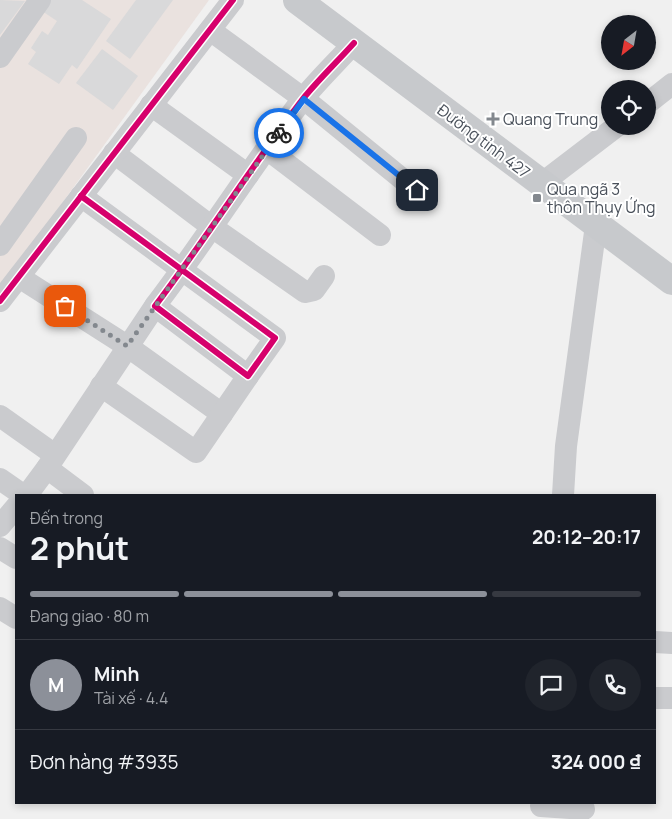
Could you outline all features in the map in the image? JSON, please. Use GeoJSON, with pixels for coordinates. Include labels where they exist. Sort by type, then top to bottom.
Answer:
{"type":"FeatureCollection","features":[{"type":"Feature","properties":{"kind":"main road","name":"Đường tỉnh 427"},"geometry":{"type":"LineString","coordinates":[[298,0],[672,282]]}},
{"type":"Feature","properties":{"kind":"street"},"geometry":{"type":"LineString","coordinates":[[0,57],[40,0]]}},
{"type":"Feature","properties":{"kind":"street"},"geometry":{"type":"LineString","coordinates":[[0,301],[233,0]]}},
{"type":"Feature","properties":{"kind":"street"},"geometry":{"type":"LineString","coordinates":[[210,30],[304,99],[417,190]]}},
{"type":"Feature","properties":{"kind":"street"},"geometry":{"type":"LineString","coordinates":[[26,494],[51,462],[154,306],[182,270],[248,175],[304,99],[354,43]]}},
{"type":"Feature","properties":{"kind":"street"},"geometry":{"type":"LineString","coordinates":[[656,97],[672,84]]}},
{"type":"Feature","properties":{"kind":"street"},"geometry":{"type":"LineString","coordinates":[[151,105],[248,175]]}},
{"type":"Feature","properties":{"kind":"street"},"geometry":{"type":"LineString","coordinates":[[542,184],[605,135]]}},
{"type":"Feature","properties":{"kind":"street"},"geometry":{"type":"LineString","coordinates":[[0,245],[76,138]]}},
{"type":"Feature","properties":{"kind":"street"},"geometry":{"type":"LineString","coordinates":[[267,149],[380,235]]}},
{"type":"Feature","properties":{"kind":"street"},"geometry":{"type":"LineString","coordinates":[[114,153],[212,227],[305,292],[314,290],[324,276]]}},
{"type":"Feature","properties":{"kind":"street"},"geometry":{"type":"LineString","coordinates":[[81,196],[276,338],[196,452],[102,386]]}},
{"type":"Feature","properties":{"kind":"street"},"geometry":{"type":"LineString","coordinates":[[562,494],[566,446],[596,225]]}},
{"type":"Feature","properties":{"kind":"street"},"geometry":{"type":"LineString","coordinates":[[19,277],[127,346],[222,414]]}},
{"type":"Feature","properties":{"kind":"street"},"geometry":{"type":"LineString","coordinates":[[154,306],[248,376]]}},
{"type":"Feature","properties":{"kind":"street"},"geometry":{"type":"LineString","coordinates":[[0,416],[51,462],[82,494]]}},
{"type":"Feature","properties":{"kind":"street"},"geometry":{"type":"LineString","coordinates":[[0,480],[23,494]]}},
{"type":"Feature","properties":{"kind":"street"},"geometry":{"type":"LineString","coordinates":[[0,526],[15,508]]}},
{"type":"Feature","properties":{"kind":"street"},"geometry":{"type":"LineString","coordinates":[[0,548],[15,557]]}},
{"type":"Feature","properties":{"kind":"street"},"geometry":{"type":"LineString","coordinates":[[0,608],[15,617]]}},
{"type":"Feature","properties":{"kind":"street"},"geometry":{"type":"LineString","coordinates":[[656,642],[672,643]]}},
{"type":"Feature","properties":{"kind":"street"},"geometry":{"type":"LineString","coordinates":[[656,698],[672,698]]}},
{"type":"Feature","properties":{"kind":"street"},"geometry":{"type":"LineString","coordinates":[[541,809],[584,809]]}},
{"type":"Feature","properties":{"kind":"shaded area"},"geometry":{"type":"Polygon","coordinates":[[[0,0],[209,0],[0,289],[0,0]]]}},
{"type":"Feature","properties":{"kind":"building"},"geometry":{"type":"Polygon","coordinates":[[[0,0],[25,1],[0,35],[0,0]]]}},
{"type":"Feature","properties":{"kind":"building"},"geometry":{"type":"Polygon","coordinates":[[[49,0],[82,0],[111,19],[77,69],[72,65],[59,84],[28,64],[36,52],[31,48],[42,31],[48,35],[57,21],[42,11],[49,0]]]}},
{"type":"Feature","properties":{"kind":"building"},"geometry":{"type":"Polygon","coordinates":[[[136,0],[173,0],[130,59],[106,41],[136,0]]]}},
{"type":"Feature","properties":{"kind":"building"},"geometry":{"type":"Polygon","coordinates":[[[102,49],[138,76],[113,110],[76,83],[102,49]]]}},
{"type":"Feature","properties":{"kind":"cycle path"},"geometry":{"type":"LineString","coordinates":[[0,301],[233,0]]}},
{"type":"Feature","properties":{"kind":"cycle path"},"geometry":{"type":"LineString","coordinates":[[81,196],[275,338],[248,376],[155,306],[174,281],[192,255],[265,151],[302,100],[354,43]]}},
{"type":"Feature","properties":{"kind":"way so far"},"geometry":{"type":"LineString","coordinates":[[65,306],[127,346],[279,133]]}},
{"type":"Feature","properties":{"kind":"place","name":"Quang Trung"},"geometry":{"type":"Point","coordinates":[493,119]}},
{"type":"Feature","properties":{"kind":"place","name":"Qua ngã 3 thôn Thụy Ứng"},"geometry":{"type":"Point","coordinates":[537,198]}},
{"type":"Feature","properties":{"kind":"route"},"geometry":{"type":"LineString","coordinates":[[279,133],[304,99],[417,190]]}}]}
